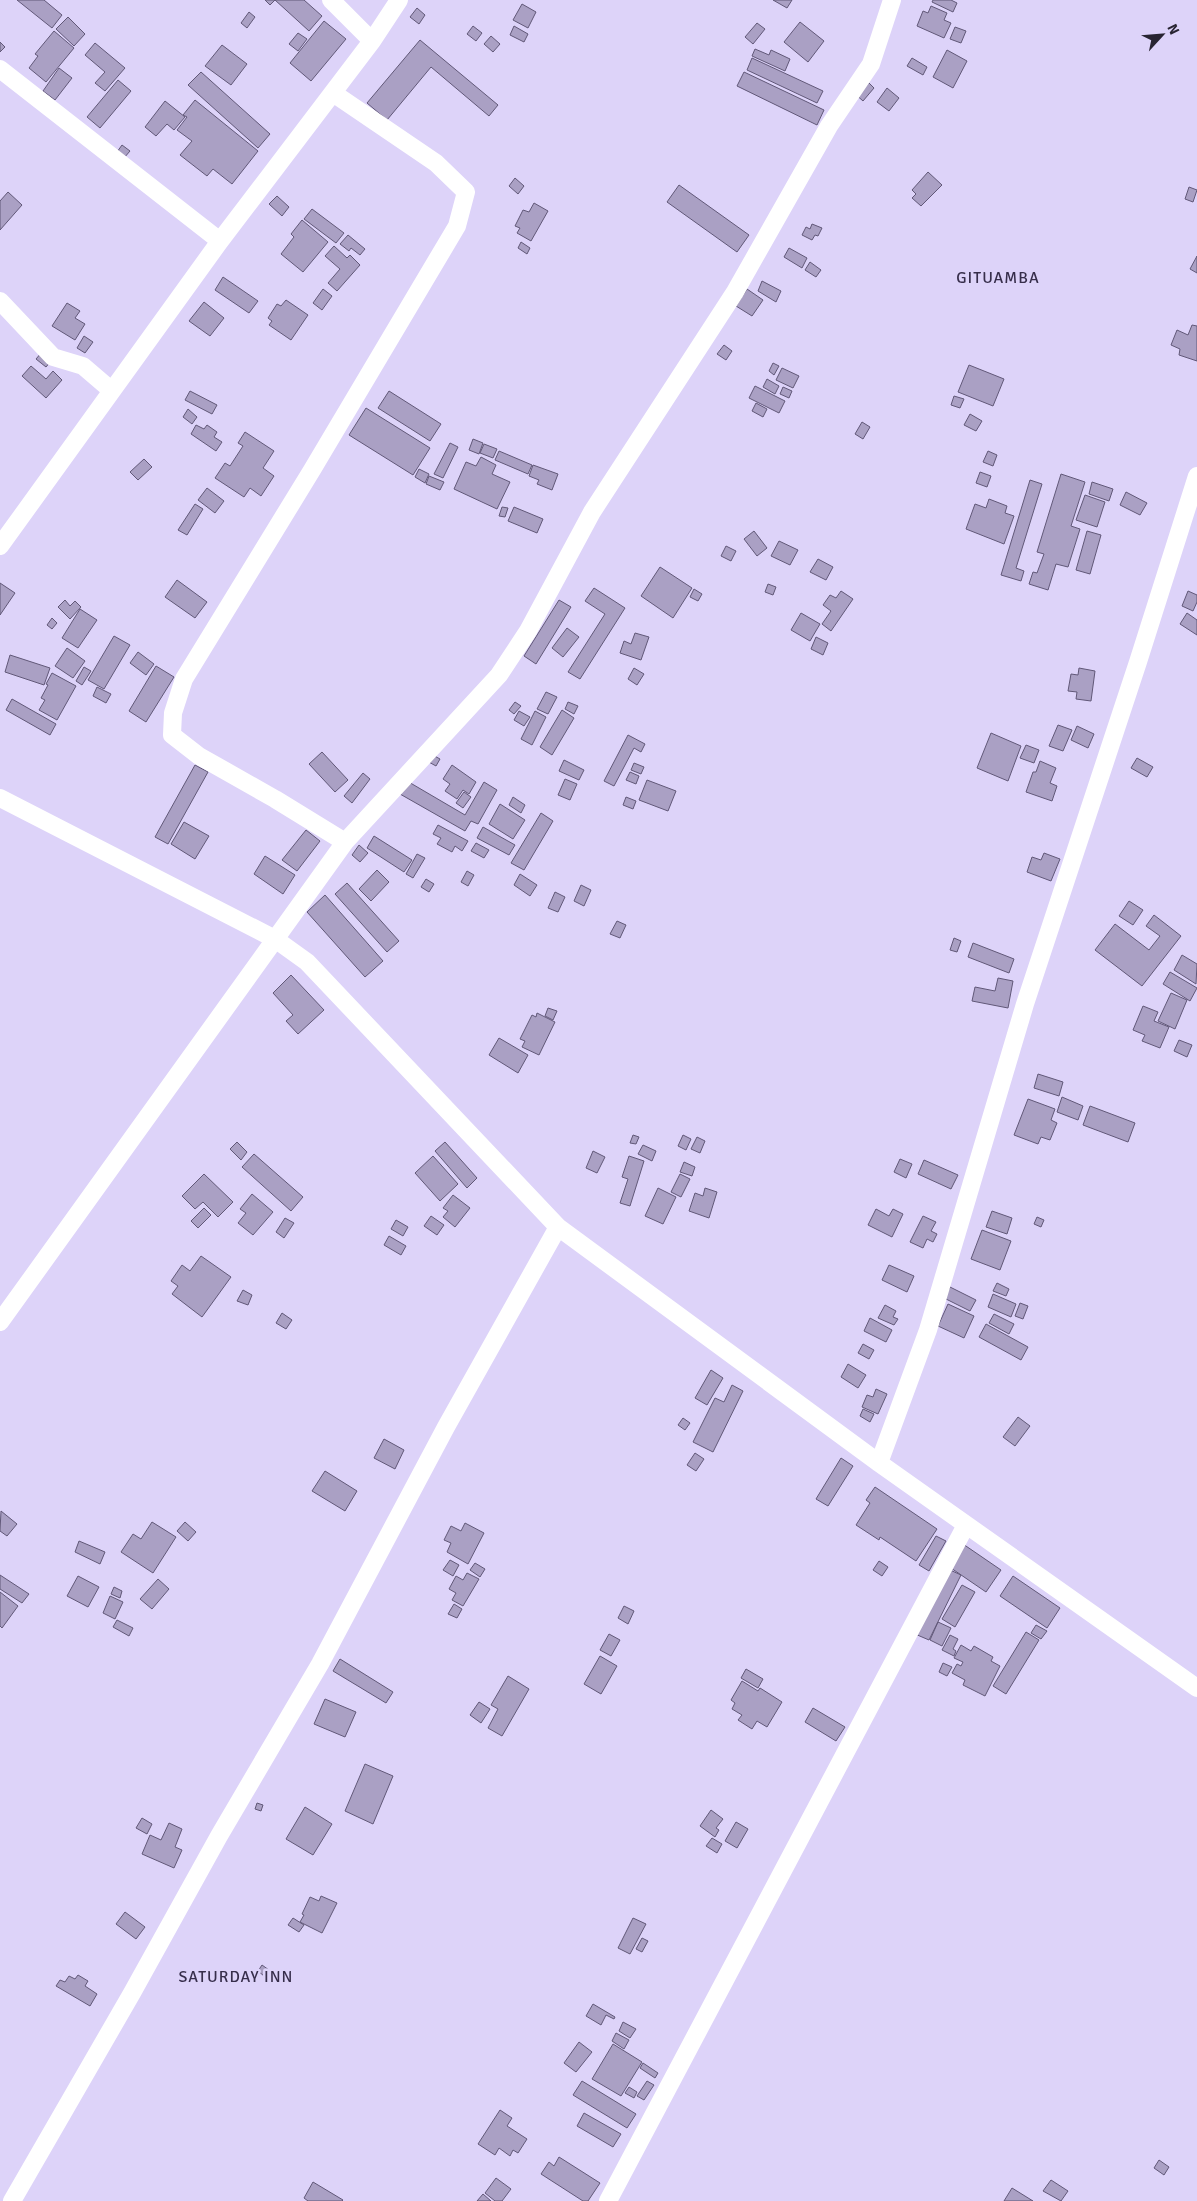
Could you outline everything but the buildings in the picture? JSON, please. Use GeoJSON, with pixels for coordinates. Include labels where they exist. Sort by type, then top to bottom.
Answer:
{"type":"FeatureCollection","features":[{"type":"Feature","properties":{"kind":"street"},"geometry":{"type":"LineString","coordinates":[[331,0],[372,41]]}},
{"type":"Feature","properties":{"kind":"street"},"geometry":{"type":"LineString","coordinates":[[0,546],[111,390],[220,241],[372,41],[399,0]]}},
{"type":"Feature","properties":{"kind":"street"},"geometry":{"type":"LineString","coordinates":[[0,1322],[345,842],[499,675],[528,631],[592,512],[735,292],[830,126],[871,64],[892,0]]}},
{"type":"Feature","properties":{"kind":"street"},"geometry":{"type":"LineString","coordinates":[[0,69],[220,241]]}},
{"type":"Feature","properties":{"kind":"street"},"geometry":{"type":"LineString","coordinates":[[333,92],[436,163],[466,192],[456,226],[312,470],[184,679],[173,714],[172,735],[200,756],[345,842]]}},
{"type":"Feature","properties":{"kind":"street"},"geometry":{"type":"LineString","coordinates":[[0,301],[52,357],[83,366],[111,390]]}},
{"type":"Feature","properties":{"kind":"street"},"geometry":{"type":"LineString","coordinates":[[879,1463],[928,1330],[1025,1004],[1138,662],[1197,476]]}},
{"type":"Feature","properties":{"kind":"street"},"geometry":{"type":"LineString","coordinates":[[0,798],[275,939],[307,962],[558,1227],[879,1463],[1196,1684]]}},
{"type":"Feature","properties":{"kind":"street"},"geometry":{"type":"LineString","coordinates":[[12,2201],[132,1993],[219,1836],[320,1664],[446,1427],[558,1227]]}},
{"type":"Feature","properties":{"kind":"street"},"geometry":{"type":"LineString","coordinates":[[608,2201],[715,2002],[847,1745],[966,1525]]}},
{"type":"Feature","properties":{"kind":"district","name":"GITUAMBA"},"geometry":{"type":"Point","coordinates":[998,277]}},
{"type":"Feature","properties":{"kind":"district","name":"SATURDAY INN"},"geometry":{"type":"Point","coordinates":[236,1976]}}]}
